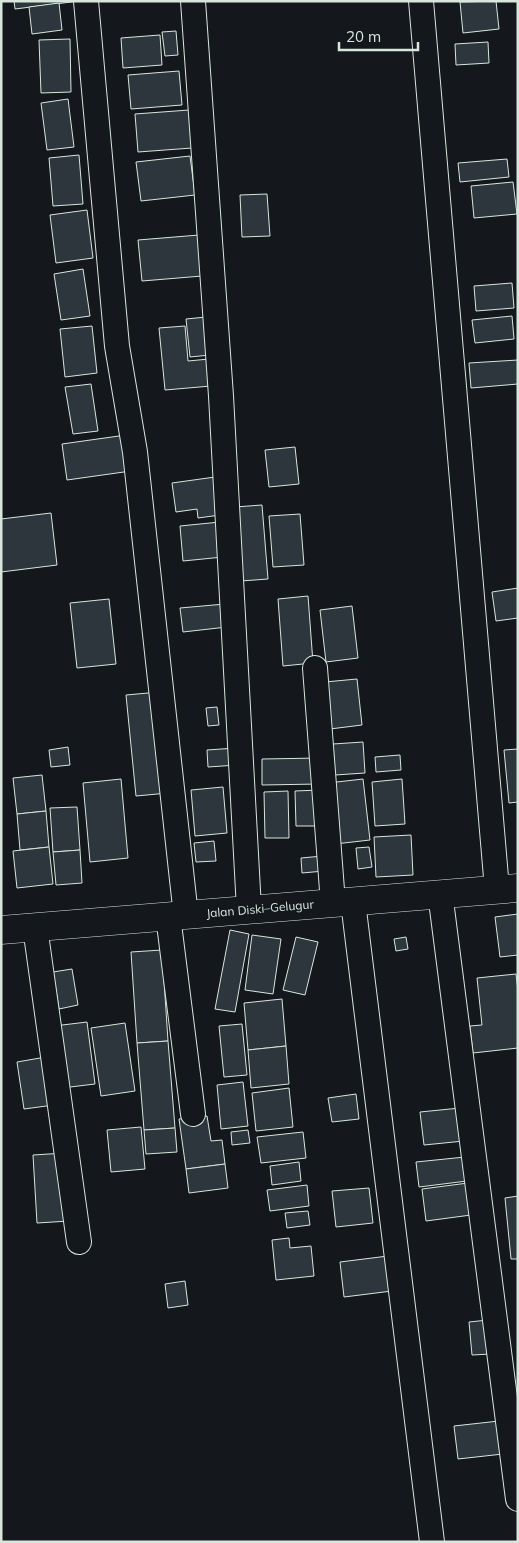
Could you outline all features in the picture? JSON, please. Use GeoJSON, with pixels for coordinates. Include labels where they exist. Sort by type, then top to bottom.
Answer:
{"type":"FeatureCollection","features":[{"type":"Feature","properties":{"kind":"main road","name":"Jalan Diski–Gelugur"},"geometry":{"type":"LineString","coordinates":[[1,930],[507,889]]}},
{"type":"Feature","properties":{"kind":"street"},"geometry":{"type":"LineString","coordinates":[[86,1],[118,346],[135,452],[193,1114]]}},
{"type":"Feature","properties":{"kind":"street"},"geometry":{"type":"LineString","coordinates":[[193,1],[221,396],[249,910]]}},
{"type":"Feature","properties":{"kind":"street"},"geometry":{"type":"LineString","coordinates":[[421,1],[507,889]]}},
{"type":"Feature","properties":{"kind":"street"},"geometry":{"type":"LineString","coordinates":[[315,668],[343,902],[432,1542]]}},
{"type":"Feature","properties":{"kind":"street"},"geometry":{"type":"LineString","coordinates":[[440,894],[518,1499]]}},
{"type":"Feature","properties":{"kind":"street"},"geometry":{"type":"LineString","coordinates":[[35,927],[79,1242]]}},
{"type":"Feature","properties":{"kind":"building"},"geometry":{"type":"Polygon","coordinates":[[[14,1],[79,1],[15,9],[14,1]]]}},
{"type":"Feature","properties":{"kind":"building"},"geometry":{"type":"Polygon","coordinates":[[[496,1],[499,29],[463,33],[460,2],[496,1]]]}},
{"type":"Feature","properties":{"kind":"building"},"geometry":{"type":"Polygon","coordinates":[[[59,3],[62,30],[32,34],[29,7],[59,3]]]}},
{"type":"Feature","properties":{"kind":"building"},"geometry":{"type":"Polygon","coordinates":[[[176,31],[178,55],[165,56],[162,32],[176,31]]]}},
{"type":"Feature","properties":{"kind":"building"},"geometry":{"type":"Polygon","coordinates":[[[160,35],[162,65],[123,68],[121,38],[160,35]]]}},
{"type":"Feature","properties":{"kind":"building"},"geometry":{"type":"Polygon","coordinates":[[[70,39],[71,92],[41,93],[39,40],[70,39]]]}},
{"type":"Feature","properties":{"kind":"building"},"geometry":{"type":"Polygon","coordinates":[[[488,42],[489,63],[456,65],[455,44],[488,42]]]}},
{"type":"Feature","properties":{"kind":"building"},"geometry":{"type":"Polygon","coordinates":[[[179,71],[182,105],[131,109],[128,75],[179,71]]]}},
{"type":"Feature","properties":{"kind":"building"},"geometry":{"type":"Polygon","coordinates":[[[68,99],[74,147],[47,150],[41,103],[68,99]]]}},
{"type":"Feature","properties":{"kind":"building"},"geometry":{"type":"Polygon","coordinates":[[[189,110],[192,148],[138,152],[135,114],[189,110]]]}},
{"type":"Feature","properties":{"kind":"building"},"geometry":{"type":"Polygon","coordinates":[[[79,155],[83,204],[53,206],[49,158],[79,155]]]}},
{"type":"Feature","properties":{"kind":"building"},"geometry":{"type":"Polygon","coordinates":[[[190,156],[195,195],[141,201],[136,162],[190,156]]]}},
{"type":"Feature","properties":{"kind":"building"},"geometry":{"type":"Polygon","coordinates":[[[507,159],[509,177],[460,182],[458,163],[507,159]]]}},
{"type":"Feature","properties":{"kind":"building"},"geometry":{"type":"Polygon","coordinates":[[[513,182],[517,214],[474,218],[471,186],[513,182]]]}},
{"type":"Feature","properties":{"kind":"building"},"geometry":{"type":"Polygon","coordinates":[[[267,194],[270,236],[242,237],[240,195],[267,194]]]}},
{"type":"Feature","properties":{"kind":"building"},"geometry":{"type":"Polygon","coordinates":[[[87,210],[93,258],[56,263],[50,215],[87,210]]]}},
{"type":"Feature","properties":{"kind":"building"},"geometry":{"type":"Polygon","coordinates":[[[199,235],[202,276],[142,281],[138,240],[199,235]]]}},
{"type":"Feature","properties":{"kind":"building"},"geometry":{"type":"Polygon","coordinates":[[[83,269],[90,316],[61,320],[54,274],[83,269]]]}},
{"type":"Feature","properties":{"kind":"building"},"geometry":{"type":"Polygon","coordinates":[[[512,283],[514,308],[476,311],[474,286],[512,283]]]}},
{"type":"Feature","properties":{"kind":"building"},"geometry":{"type":"Polygon","coordinates":[[[512,316],[514,339],[475,343],[472,320],[512,316]]]}},
{"type":"Feature","properties":{"kind":"building"},"geometry":{"type":"Polygon","coordinates":[[[206,317],[210,355],[190,357],[186,319],[206,317]]]}},
{"type":"Feature","properties":{"kind":"building"},"geometry":{"type":"Polygon","coordinates":[[[92,326],[97,373],[65,377],[60,329],[92,326]]]}},
{"type":"Feature","properties":{"kind":"building"},"geometry":{"type":"Polygon","coordinates":[[[185,326],[188,361],[209,359],[211,386],[165,390],[159,328],[185,326]]]}},
{"type":"Feature","properties":{"kind":"building"},"geometry":{"type":"Polygon","coordinates":[[[518,360],[518,384],[471,388],[469,363],[518,360]]]}},
{"type":"Feature","properties":{"kind":"building"},"geometry":{"type":"Polygon","coordinates":[[[91,384],[98,431],[73,434],[65,387],[91,384]]]}},
{"type":"Feature","properties":{"kind":"building"},"geometry":{"type":"Polygon","coordinates":[[[126,435],[131,471],[67,480],[62,444],[126,435]]]}},
{"type":"Feature","properties":{"kind":"building"},"geometry":{"type":"Polygon","coordinates":[[[295,447],[299,484],[269,487],[265,450],[295,447]]]}},
{"type":"Feature","properties":{"kind":"building"},"geometry":{"type":"Polygon","coordinates":[[[215,477],[220,515],[198,518],[197,509],[176,512],[172,483],[215,477]]]}},
{"type":"Feature","properties":{"kind":"building"},"geometry":{"type":"Polygon","coordinates":[[[262,505],[268,579],[241,581],[235,507],[262,505]]]}},
{"type":"Feature","properties":{"kind":"building"},"geometry":{"type":"Polygon","coordinates":[[[51,513],[57,565],[1,572],[1,519],[51,513]]]}},
{"type":"Feature","properties":{"kind":"building"},"geometry":{"type":"Polygon","coordinates":[[[300,514],[304,565],[273,567],[269,516],[300,514]]]}},
{"type":"Feature","properties":{"kind":"building"},"geometry":{"type":"Polygon","coordinates":[[[220,522],[223,557],[183,561],[180,526],[220,522]]]}},
{"type":"Feature","properties":{"kind":"building"},"geometry":{"type":"Polygon","coordinates":[[[518,588],[518,618],[496,621],[492,592],[518,588]]]}},
{"type":"Feature","properties":{"kind":"building"},"geometry":{"type":"Polygon","coordinates":[[[308,596],[313,663],[283,666],[278,599],[308,596]]]}},
{"type":"Feature","properties":{"kind":"building"},"geometry":{"type":"Polygon","coordinates":[[[109,599],[116,664],[77,668],[70,603],[109,599]]]}},
{"type":"Feature","properties":{"kind":"building"},"geometry":{"type":"Polygon","coordinates":[[[225,604],[227,627],[183,632],[180,608],[225,604]]]}},
{"type":"Feature","properties":{"kind":"building"},"geometry":{"type":"Polygon","coordinates":[[[352,606],[358,658],[326,662],[320,610],[352,606]]]}},
{"type":"Feature","properties":{"kind":"building"},"geometry":{"type":"Polygon","coordinates":[[[357,679],[362,725],[330,729],[325,682],[357,679]]]}},
{"type":"Feature","properties":{"kind":"building"},"geometry":{"type":"Polygon","coordinates":[[[159,692],[168,793],[136,796],[126,695],[159,692]]]}},
{"type":"Feature","properties":{"kind":"building"},"geometry":{"type":"Polygon","coordinates":[[[217,707],[219,725],[208,726],[206,708],[217,707]]]}},
{"type":"Feature","properties":{"kind":"building"},"geometry":{"type":"Polygon","coordinates":[[[363,742],[365,773],[335,775],[333,744],[363,742]]]}},
{"type":"Feature","properties":{"kind":"building"},"geometry":{"type":"Polygon","coordinates":[[[68,747],[70,765],[51,767],[49,750],[68,747]]]}},
{"type":"Feature","properties":{"kind":"building"},"geometry":{"type":"Polygon","coordinates":[[[236,748],[237,765],[208,767],[207,750],[236,748]]]}},
{"type":"Feature","properties":{"kind":"building"},"geometry":{"type":"Polygon","coordinates":[[[518,749],[518,802],[509,803],[504,750],[518,749]]]}},
{"type":"Feature","properties":{"kind":"building"},"geometry":{"type":"Polygon","coordinates":[[[400,755],[401,770],[376,772],[375,757],[400,755]]]}},
{"type":"Feature","properties":{"kind":"building"},"geometry":{"type":"Polygon","coordinates":[[[319,758],[319,784],[262,785],[262,759],[319,758]]]}},
{"type":"Feature","properties":{"kind":"building"},"geometry":{"type":"Polygon","coordinates":[[[42,775],[46,811],[17,814],[13,778],[42,775]]]}},
{"type":"Feature","properties":{"kind":"building"},"geometry":{"type":"Polygon","coordinates":[[[121,779],[128,858],[90,862],[83,783],[121,779]]]}},
{"type":"Feature","properties":{"kind":"building"},"geometry":{"type":"Polygon","coordinates":[[[363,779],[370,840],[335,844],[328,783],[363,779]]]}},
{"type":"Feature","properties":{"kind":"building"},"geometry":{"type":"Polygon","coordinates":[[[402,779],[405,824],[375,826],[372,782],[402,779]]]}},
{"type":"Feature","properties":{"kind":"building"},"geometry":{"type":"Polygon","coordinates":[[[223,787],[227,833],[195,836],[191,790],[223,787]]]}},
{"type":"Feature","properties":{"kind":"building"},"geometry":{"type":"Polygon","coordinates":[[[320,790],[321,826],[296,826],[295,791],[320,790]]]}},
{"type":"Feature","properties":{"kind":"building"},"geometry":{"type":"Polygon","coordinates":[[[288,791],[289,838],[265,838],[264,792],[288,791]]]}},
{"type":"Feature","properties":{"kind":"building"},"geometry":{"type":"Polygon","coordinates":[[[77,807],[80,850],[53,852],[50,808],[77,807]]]}},
{"type":"Feature","properties":{"kind":"building"},"geometry":{"type":"Polygon","coordinates":[[[46,811],[49,847],[20,850],[17,814],[46,811]]]}},
{"type":"Feature","properties":{"kind":"building"},"geometry":{"type":"Polygon","coordinates":[[[411,835],[413,875],[376,877],[374,837],[411,835]]]}},
{"type":"Feature","properties":{"kind":"building"},"geometry":{"type":"Polygon","coordinates":[[[214,841],[216,861],[196,862],[194,843],[214,841]]]}},
{"type":"Feature","properties":{"kind":"building"},"geometry":{"type":"Polygon","coordinates":[[[49,847],[53,884],[17,888],[13,851],[49,847]]]}},
{"type":"Feature","properties":{"kind":"building"},"geometry":{"type":"Polygon","coordinates":[[[369,847],[372,867],[358,869],[356,848],[369,847]]]}},
{"type":"Feature","properties":{"kind":"building"},"geometry":{"type":"Polygon","coordinates":[[[80,850],[82,883],[56,885],[53,852],[80,850]]]}},
{"type":"Feature","properties":{"kind":"building"},"geometry":{"type":"Polygon","coordinates":[[[323,856],[324,871],[302,873],[301,858],[323,856]]]}},
{"type":"Feature","properties":{"kind":"building"},"geometry":{"type":"Polygon","coordinates":[[[518,914],[518,955],[500,957],[495,917],[518,914]]]}},
{"type":"Feature","properties":{"kind":"building"},"geometry":{"type":"Polygon","coordinates":[[[230,930],[249,934],[235,1012],[215,1009],[230,930]]]}},
{"type":"Feature","properties":{"kind":"building"},"geometry":{"type":"Polygon","coordinates":[[[252,935],[281,939],[273,994],[245,990],[252,935]]]}},
{"type":"Feature","properties":{"kind":"building"},"geometry":{"type":"Polygon","coordinates":[[[296,937],[318,942],[305,995],[283,990],[296,937]]]}},
{"type":"Feature","properties":{"kind":"building"},"geometry":{"type":"Polygon","coordinates":[[[406,937],[408,949],[396,951],[394,939],[406,937]]]}},
{"type":"Feature","properties":{"kind":"building"},"geometry":{"type":"Polygon","coordinates":[[[162,950],[168,1041],[137,1043],[131,952],[162,950]]]}},
{"type":"Feature","properties":{"kind":"building"},"geometry":{"type":"Polygon","coordinates":[[[72,969],[78,1005],[59,1009],[53,972],[72,969]]]}},
{"type":"Feature","properties":{"kind":"building"},"geometry":{"type":"Polygon","coordinates":[[[516,974],[518,991],[518,1048],[473,1053],[470,1026],[482,1025],[477,978],[516,974]]]}},
{"type":"Feature","properties":{"kind":"building"},"geometry":{"type":"Polygon","coordinates":[[[282,999],[286,1046],[248,1050],[244,1003],[282,999]]]}},
{"type":"Feature","properties":{"kind":"building"},"geometry":{"type":"Polygon","coordinates":[[[87,1022],[95,1084],[62,1088],[54,1026],[87,1022]]]}},
{"type":"Feature","properties":{"kind":"building"},"geometry":{"type":"Polygon","coordinates":[[[125,1023],[135,1091],[101,1096],[91,1028],[125,1023]]]}},
{"type":"Feature","properties":{"kind":"building"},"geometry":{"type":"Polygon","coordinates":[[[242,1024],[247,1075],[224,1077],[219,1026],[242,1024]]]}},
{"type":"Feature","properties":{"kind":"building"},"geometry":{"type":"Polygon","coordinates":[[[168,1041],[175,1128],[144,1130],[137,1043],[168,1041]]]}},
{"type":"Feature","properties":{"kind":"building"},"geometry":{"type":"Polygon","coordinates":[[[286,1046],[289,1084],[251,1088],[248,1050],[286,1046]]]}},
{"type":"Feature","properties":{"kind":"building"},"geometry":{"type":"Polygon","coordinates":[[[46,1057],[54,1105],[24,1109],[17,1062],[46,1057]]]}},
{"type":"Feature","properties":{"kind":"building"},"geometry":{"type":"Polygon","coordinates":[[[243,1082],[248,1126],[221,1129],[217,1085],[243,1082]]]}},
{"type":"Feature","properties":{"kind":"building"},"geometry":{"type":"Polygon","coordinates":[[[289,1088],[293,1127],[256,1131],[252,1093],[289,1088]]]}},
{"type":"Feature","properties":{"kind":"building"},"geometry":{"type":"Polygon","coordinates":[[[356,1094],[359,1119],[332,1122],[328,1098],[356,1094]]]}},
{"type":"Feature","properties":{"kind":"building"},"geometry":{"type":"Polygon","coordinates":[[[460,1108],[464,1141],[424,1145],[420,1112],[460,1108]]]}},
{"type":"Feature","properties":{"kind":"building"},"geometry":{"type":"Polygon","coordinates":[[[207,1116],[211,1141],[222,1140],[225,1164],[186,1169],[179,1119],[207,1116]]]}},
{"type":"Feature","properties":{"kind":"building"},"geometry":{"type":"Polygon","coordinates":[[[141,1127],[145,1169],[111,1172],[107,1130],[141,1127]]]}},
{"type":"Feature","properties":{"kind":"building"},"geometry":{"type":"Polygon","coordinates":[[[175,1128],[177,1152],[146,1154],[144,1130],[175,1128]]]}},
{"type":"Feature","properties":{"kind":"building"},"geometry":{"type":"Polygon","coordinates":[[[248,1130],[250,1143],[232,1145],[231,1132],[248,1130]]]}},
{"type":"Feature","properties":{"kind":"building"},"geometry":{"type":"Polygon","coordinates":[[[303,1132],[306,1158],[261,1163],[257,1137],[303,1132]]]}},
{"type":"Feature","properties":{"kind":"building"},"geometry":{"type":"Polygon","coordinates":[[[65,1153],[69,1221],[37,1223],[33,1155],[65,1153]]]}},
{"type":"Feature","properties":{"kind":"building"},"geometry":{"type":"Polygon","coordinates":[[[465,1157],[467,1181],[419,1187],[416,1162],[465,1157]]]}},
{"type":"Feature","properties":{"kind":"building"},"geometry":{"type":"Polygon","coordinates":[[[299,1162],[301,1181],[272,1185],[270,1166],[299,1162]]]}},
{"type":"Feature","properties":{"kind":"building"},"geometry":{"type":"Polygon","coordinates":[[[225,1164],[228,1188],[189,1193],[186,1169],[225,1164]]]}},
{"type":"Feature","properties":{"kind":"building"},"geometry":{"type":"Polygon","coordinates":[[[468,1183],[471,1215],[426,1221],[422,1189],[468,1183]]]}},
{"type":"Feature","properties":{"kind":"building"},"geometry":{"type":"Polygon","coordinates":[[[307,1185],[309,1206],[270,1211],[267,1190],[307,1185]]]}},
{"type":"Feature","properties":{"kind":"building"},"geometry":{"type":"Polygon","coordinates":[[[369,1188],[373,1223],[336,1227],[332,1191],[369,1188]]]}},
{"type":"Feature","properties":{"kind":"building"},"geometry":{"type":"Polygon","coordinates":[[[518,1196],[518,1259],[511,1259],[505,1198],[518,1196]]]}},
{"type":"Feature","properties":{"kind":"building"},"geometry":{"type":"Polygon","coordinates":[[[308,1211],[310,1225],[287,1228],[285,1213],[308,1211]]]}},
{"type":"Feature","properties":{"kind":"building"},"geometry":{"type":"Polygon","coordinates":[[[289,1238],[290,1248],[311,1246],[314,1276],[276,1280],[272,1240],[289,1238]]]}},
{"type":"Feature","properties":{"kind":"building"},"geometry":{"type":"Polygon","coordinates":[[[388,1256],[392,1291],[344,1297],[340,1262],[388,1256]]]}},
{"type":"Feature","properties":{"kind":"building"},"geometry":{"type":"Polygon","coordinates":[[[185,1281],[188,1305],[168,1308],[165,1284],[185,1281]]]}},
{"type":"Feature","properties":{"kind":"building"},"geometry":{"type":"Polygon","coordinates":[[[488,1320],[491,1354],[472,1355],[469,1322],[488,1320]]]}},
{"type":"Feature","properties":{"kind":"building"},"geometry":{"type":"Polygon","coordinates":[[[499,1421],[503,1454],[458,1459],[454,1426],[499,1421]]]}}]}
